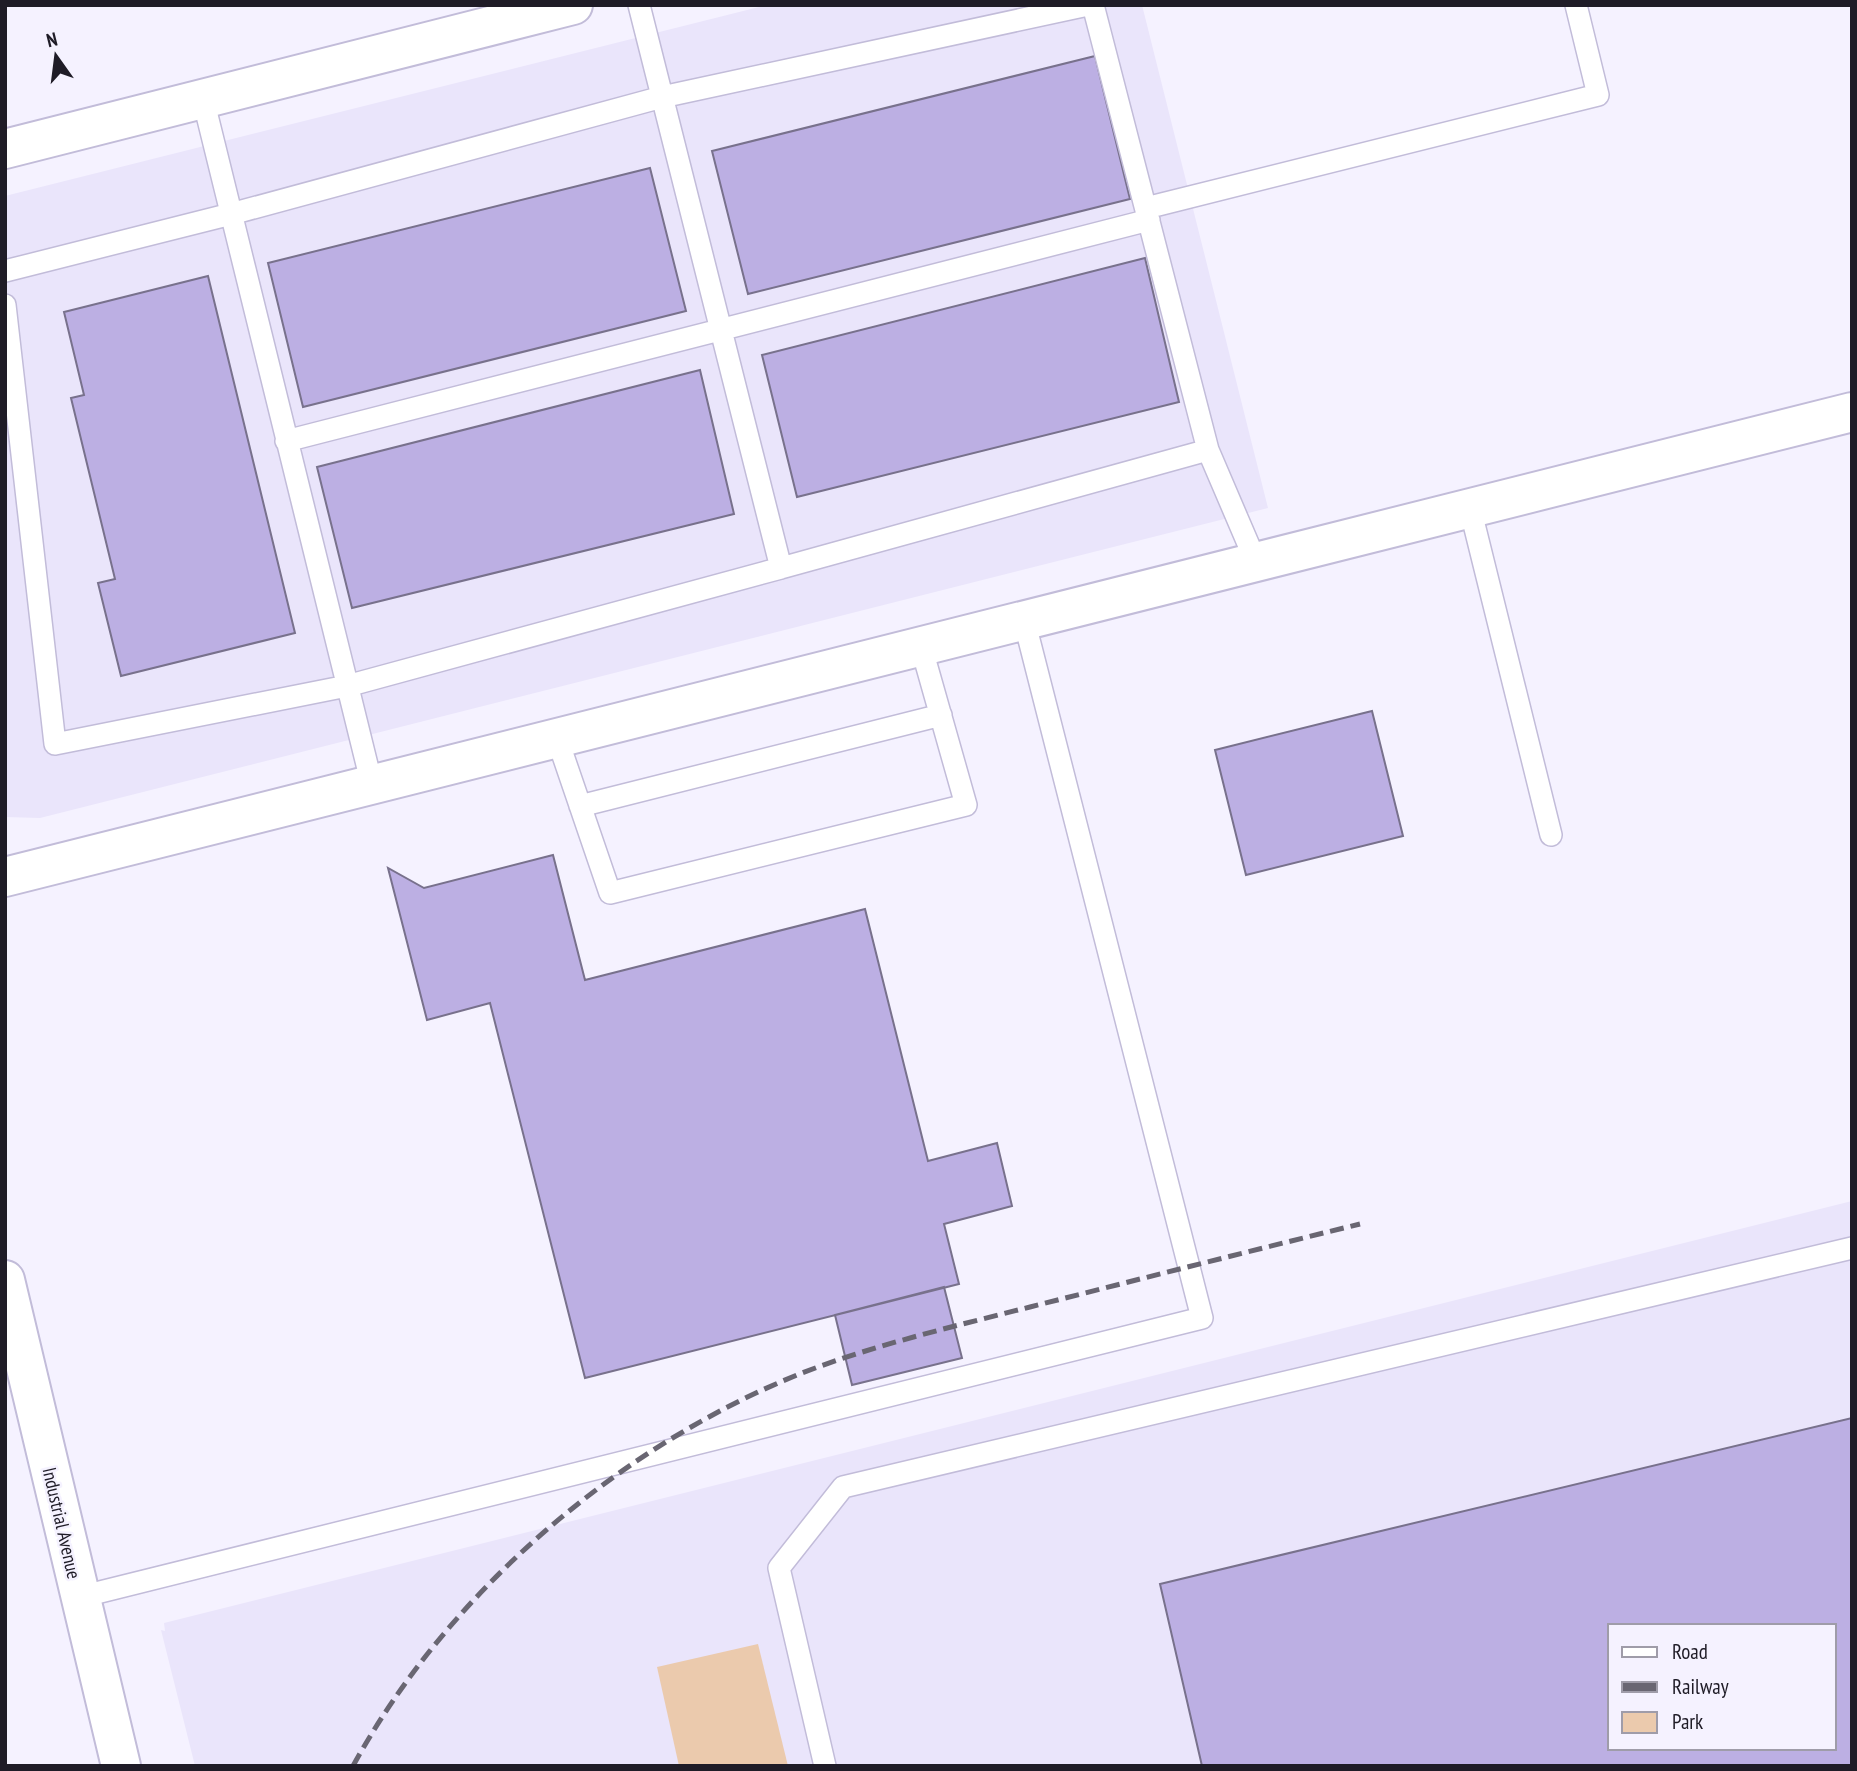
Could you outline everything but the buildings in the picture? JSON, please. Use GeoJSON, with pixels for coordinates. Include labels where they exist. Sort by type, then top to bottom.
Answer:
{"type":"FeatureCollection","features":[{"type":"Feature","properties":{"kind":"street"},"geometry":{"type":"LineString","coordinates":[[5,149],[573,5]]}},
{"type":"Feature","properties":{"kind":"street"},"geometry":{"type":"LineString","coordinates":[[5,877],[1852,412]]}},
{"type":"Feature","properties":{"kind":"street","name":"Industrial Avenue"},"geometry":{"type":"LineString","coordinates":[[5,1280],[121,1766]]}},
{"type":"Feature","properties":{"kind":"lane"},"geometry":{"type":"LineString","coordinates":[[639,5],[780,568]]}},
{"type":"Feature","properties":{"kind":"lane"},"geometry":{"type":"LineString","coordinates":[[5,271],[231,214],[662,97],[1088,5]]}},
{"type":"Feature","properties":{"kind":"lane"},"geometry":{"type":"LineString","coordinates":[[1093,5],[1208,450],[1256,562]]}},
{"type":"Feature","properties":{"kind":"lane"},"geometry":{"type":"LineString","coordinates":[[286,441],[721,329],[1598,95],[1576,5]]}},
{"type":"Feature","properties":{"kind":"lane"},"geometry":{"type":"LineString","coordinates":[[203,99],[372,785]]}},
{"type":"Feature","properties":{"kind":"lane"},"geometry":{"type":"LineString","coordinates":[[5,304],[55,744],[347,686],[1208,450]]}},
{"type":"Feature","properties":{"kind":"lane"},"geometry":{"type":"LineString","coordinates":[[1470,508],[1552,835]]}},
{"type":"Feature","properties":{"kind":"lane"},"geometry":{"type":"LineString","coordinates":[[80,1597],[1202,1318],[1024,620]]}},
{"type":"Feature","properties":{"kind":"lane"},"geometry":{"type":"LineString","coordinates":[[557,738],[610,893],[966,805],[922,646]]}},
{"type":"Feature","properties":{"kind":"lane"},"geometry":{"type":"LineString","coordinates":[[580,806],[941,715]]}},
{"type":"Feature","properties":{"kind":"lane"},"geometry":{"type":"LineString","coordinates":[[825,1766],[779,1568],[843,1487],[1852,1248]]}},
{"type":"Feature","properties":{"kind":"shaded area"},"geometry":{"type":"Polygon","coordinates":[[[767,5],[1142,5],[1268,508],[40,818],[5,817],[5,196],[767,5]]]}},
{"type":"Feature","properties":{"kind":"shaded area"},"geometry":{"type":"Polygon","coordinates":[[[1852,1201],[1852,1766],[195,1766],[161,1630],[165,1631],[164,1623],[1852,1201]]]}},
{"type":"Feature","properties":{"kind":"green space"},"geometry":{"type":"Polygon","coordinates":[[[758,1644],[788,1766],[679,1766],[657,1667],[758,1644]]]}},
{"type":"Feature","properties":{"kind":"railway"},"geometry":{"type":"LineString","coordinates":[[353,1766],[392,1702],[438,1641],[489,1584],[544,1532],[605,1484],[668,1441],[734,1404],[802,1373],[886,1345],[1360,1224]]}}]}
